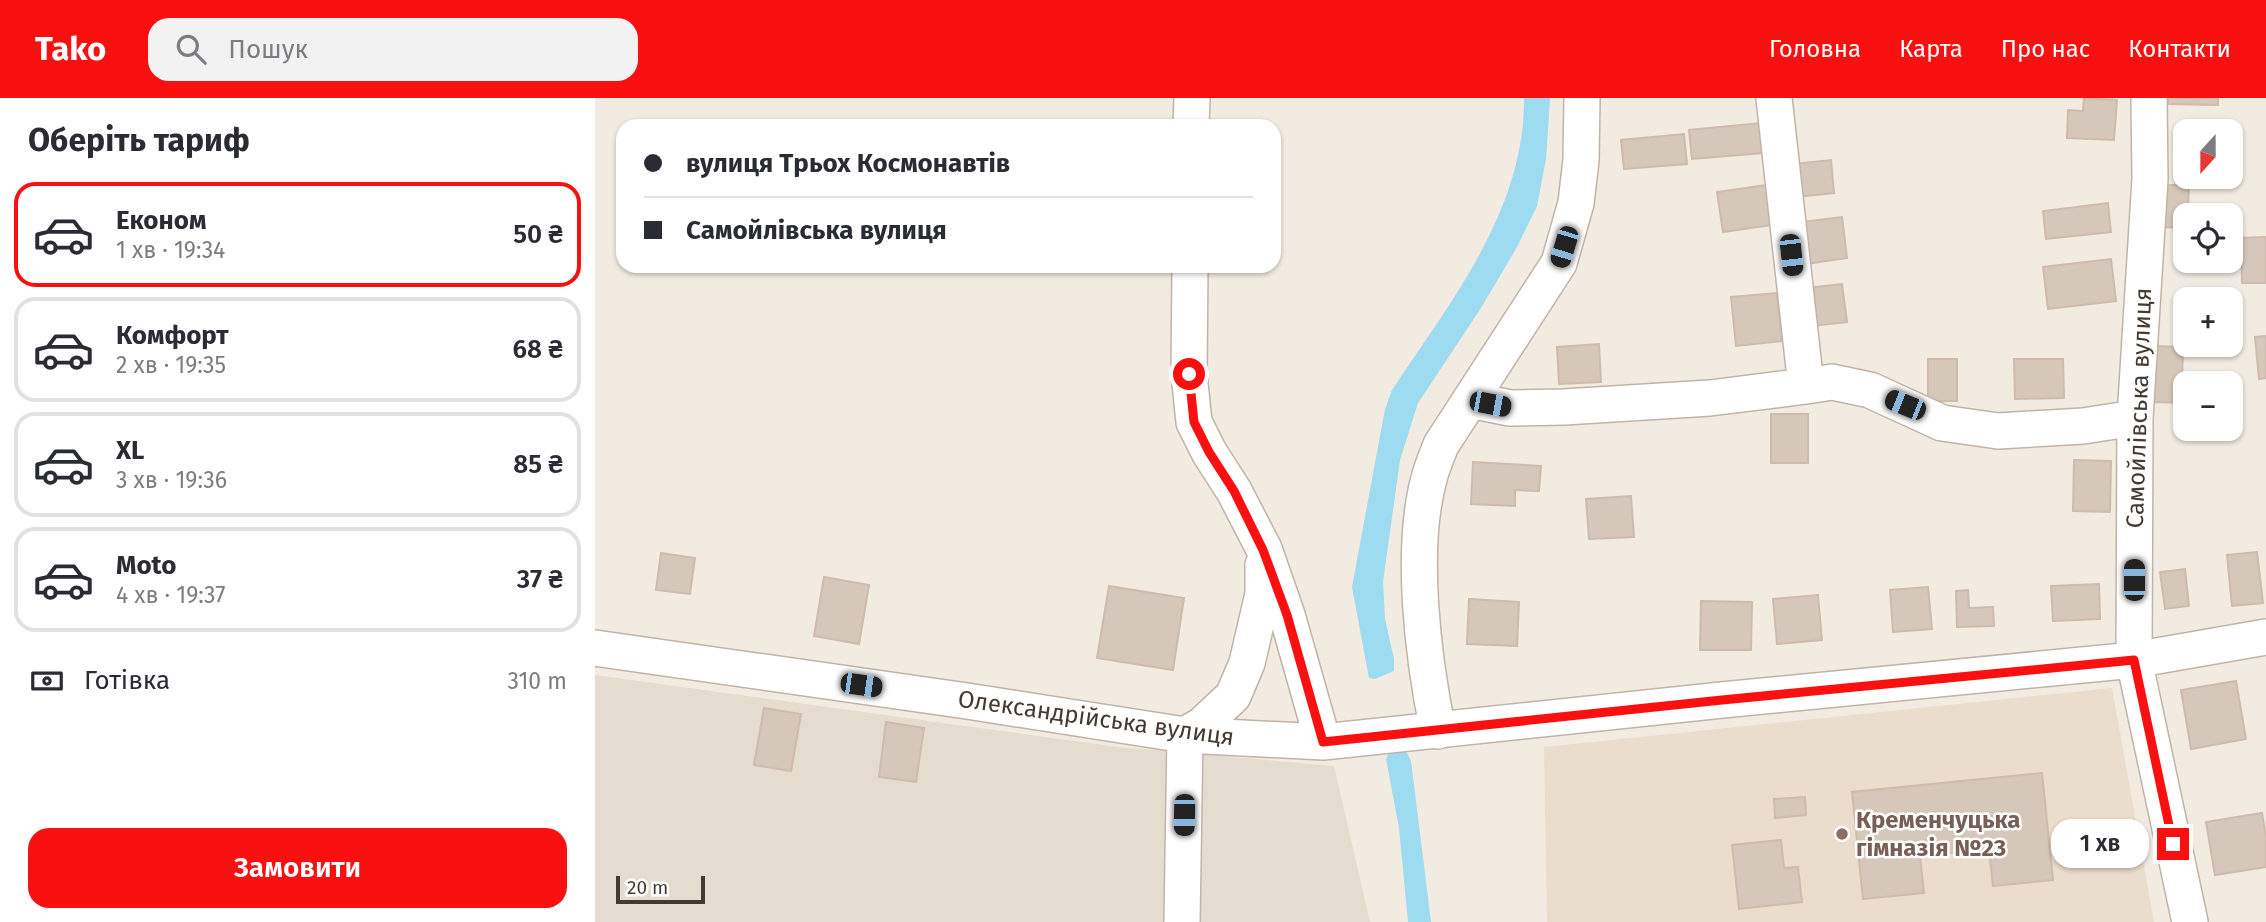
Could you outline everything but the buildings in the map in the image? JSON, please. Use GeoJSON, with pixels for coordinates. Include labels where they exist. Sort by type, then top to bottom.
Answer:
{"type":"FeatureCollection","features":[{"type":"Feature","properties":{"kind":"street"},"geometry":{"type":"LineString","coordinates":[[1191,119],[1192,98]]}},
{"type":"Feature","properties":{"kind":"street"},"geometry":{"type":"LineString","coordinates":[[1438,731],[1429,690],[1419,570],[1422,522],[1429,477],[1441,445],[1559,263],[1576,203],[1581,160],[1582,98]]}},
{"type":"Feature","properties":{"kind":"street"},"geometry":{"type":"LineString","coordinates":[[1774,98],[1806,386]]}},
{"type":"Feature","properties":{"kind":"street","name":"Самойлівська вулиця"},"geometry":{"type":"LineString","coordinates":[[2148,98],[2150,180],[2135,418],[2134,660],[2190,922]]}},
{"type":"Feature","properties":{"kind":"street"},"geometry":{"type":"LineString","coordinates":[[1190,273],[1189,374],[1194,422],[1234,491],[1263,550],[1287,615],[1323,742]]}},
{"type":"Feature","properties":{"kind":"street"},"geometry":{"type":"LineString","coordinates":[[1470,400],[1510,408],[1564,407],[1710,398],[1832,382],[1870,390],[1942,423],[1998,431],[2083,426],[2135,418]]}},
{"type":"Feature","properties":{"kind":"street"},"geometry":{"type":"LineString","coordinates":[[1182,922],[1185,735],[1202,725],[1233,695],[1247,663],[1263,594],[1263,550]]}},
{"type":"Feature","properties":{"kind":"street","name":"Олександрійська вулиця"},"geometry":{"type":"LineString","coordinates":[[595,648],[1185,735],[1323,742],[2134,660],[2266,637]]}},
{"type":"Feature","properties":{"kind":"shaded area"},"geometry":{"type":"Polygon","coordinates":[[[595,675],[1118,747],[1334,766],[1370,922],[595,922],[595,675]]]}},
{"type":"Feature","properties":{"kind":"shaded area","name":"Кременчуцька гімназія №23"},"geometry":{"type":"Polygon","coordinates":[[[2112,688],[2154,922],[1547,922],[1544,747],[2112,688]]]}},
{"type":"Feature","properties":{"kind":"water"},"geometry":{"type":"Polygon","coordinates":[[[1524,98],[1550,98],[1546,159],[1537,206],[1517,247],[1481,308],[1418,403],[1400,460],[1383,582],[1385,619],[1394,671],[1375,679],[1369,678],[1352,587],[1385,409],[1392,390],[1481,253],[1498,216],[1512,178],[1521,139],[1524,98]]]}},
{"type":"Feature","properties":{"kind":"water"},"geometry":{"type":"Polygon","coordinates":[[[1403,751],[1411,761],[1431,922],[1408,922],[1399,828],[1386,759],[1389,753],[1403,751]]]}},
{"type":"Feature","properties":{"kind":"place","name":"Кременчуцька гімназія №23"},"geometry":{"type":"Point","coordinates":[1842,834]}},
{"type":"Feature","properties":{"kind":"route"},"geometry":{"type":"LineString","coordinates":[[1189,374],[1194,422],[1234,491],[1263,550],[1287,615],[1323,742],[2134,660],[2173,844]]}}]}
